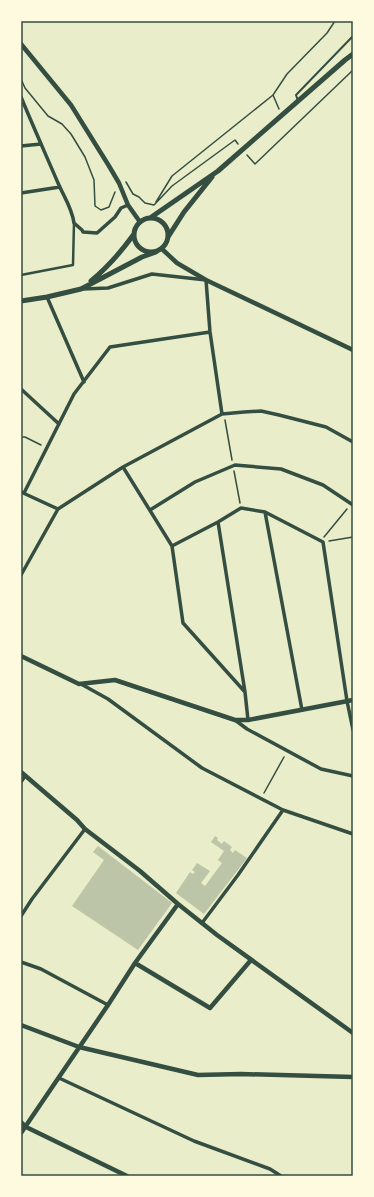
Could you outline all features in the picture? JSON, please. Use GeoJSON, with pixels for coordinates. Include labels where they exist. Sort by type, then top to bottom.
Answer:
{"type":"FeatureCollection","features":[{"type":"Feature","properties":{"kind":"main road"},"geometry":{"type":"LineString","coordinates":[[156,252],[145,252],[140,249],[134,240],[134,230],[140,222],[151,217],[218,171],[353,54]]}},
{"type":"Feature","properties":{"kind":"main road"},"geometry":{"type":"LineString","coordinates":[[21,301],[81,289],[142,257],[162,249],[184,212],[218,171]]}},
{"type":"Feature","properties":{"kind":"main road"},"geometry":{"type":"LineString","coordinates":[[151,217],[163,224],[166,228],[168,238]]}},
{"type":"Feature","properties":{"kind":"main road"},"geometry":{"type":"LineString","coordinates":[[81,289],[115,259],[134,234]]}},
{"type":"Feature","properties":{"kind":"street"},"geometry":{"type":"LineString","coordinates":[[21,44],[71,105],[119,183],[128,205],[140,222]]}},
{"type":"Feature","properties":{"kind":"street"},"geometry":{"type":"LineString","coordinates":[[21,97],[60,188],[73,214],[74,223],[73,265],[21,274]]}},
{"type":"Feature","properties":{"kind":"street"},"geometry":{"type":"LineString","coordinates":[[21,146],[41,144]]}},
{"type":"Feature","properties":{"kind":"street"},"geometry":{"type":"LineString","coordinates":[[21,193],[60,188]]}},
{"type":"Feature","properties":{"kind":"street"},"geometry":{"type":"LineString","coordinates":[[74,223],[83,232],[97,233],[115,217],[121,208],[128,205]]}},
{"type":"Feature","properties":{"kind":"street"},"geometry":{"type":"LineString","coordinates":[[162,249],[177,263],[206,280],[353,350]]}},
{"type":"Feature","properties":{"kind":"street"},"geometry":{"type":"LineString","coordinates":[[81,289],[108,288],[152,274],[206,280]]}},
{"type":"Feature","properties":{"kind":"street"},"geometry":{"type":"LineString","coordinates":[[206,280],[210,332],[222,414]]}},
{"type":"Feature","properties":{"kind":"street"},"geometry":{"type":"LineString","coordinates":[[47,297],[84,382]]}},
{"type":"Feature","properties":{"kind":"street"},"geometry":{"type":"LineString","coordinates":[[58,508],[22,492],[47,448],[74,394],[110,347],[210,332]]}},
{"type":"Feature","properties":{"kind":"street"},"geometry":{"type":"LineString","coordinates":[[21,389],[59,424]]}},
{"type":"Feature","properties":{"kind":"street"},"geometry":{"type":"LineString","coordinates":[[21,575],[58,508],[123,467],[222,414],[261,411],[280,415],[326,427],[353,442]]}},
{"type":"Feature","properties":{"kind":"street"},"geometry":{"type":"LineString","coordinates":[[150,510],[195,482],[235,465],[281,468],[324,485],[353,505]]}},
{"type":"Feature","properties":{"kind":"street"},"geometry":{"type":"LineString","coordinates":[[123,467],[172,546],[183,623],[245,692]]}},
{"type":"Feature","properties":{"kind":"street"},"geometry":{"type":"LineString","coordinates":[[172,546],[241,508],[265,512],[322,541],[347,701],[353,730]]}},
{"type":"Feature","properties":{"kind":"street"},"geometry":{"type":"LineString","coordinates":[[265,512],[302,710]]}},
{"type":"Feature","properties":{"kind":"street"},"geometry":{"type":"LineString","coordinates":[[218,522],[245,692],[248,720]]}},
{"type":"Feature","properties":{"kind":"street"},"geometry":{"type":"LineString","coordinates":[[21,656],[108,699],[202,768],[283,810],[353,834]]}},
{"type":"Feature","properties":{"kind":"street"},"geometry":{"type":"LineString","coordinates":[[79,684],[115,680],[235,720],[247,729],[321,769],[353,776]]}},
{"type":"Feature","properties":{"kind":"street"},"geometry":{"type":"LineString","coordinates":[[235,720],[248,720],[353,700]]}},
{"type":"Feature","properties":{"kind":"street"},"geometry":{"type":"LineString","coordinates":[[21,772],[77,820],[85,829],[140,870],[202,923],[353,1033]]}},
{"type":"Feature","properties":{"kind":"street"},"geometry":{"type":"LineString","coordinates":[[21,782],[25,776]]}},
{"type":"Feature","properties":{"kind":"street"},"geometry":{"type":"LineString","coordinates":[[202,923],[238,875],[283,810]]}},
{"type":"Feature","properties":{"kind":"street"},"geometry":{"type":"LineString","coordinates":[[21,916],[32,899],[85,829]]}},
{"type":"Feature","properties":{"kind":"street"},"geometry":{"type":"LineString","coordinates":[[21,1133],[135,963],[178,904]]}},
{"type":"Feature","properties":{"kind":"street"},"geometry":{"type":"LineString","coordinates":[[135,963],[210,1008],[251,960]]}},
{"type":"Feature","properties":{"kind":"street"},"geometry":{"type":"LineString","coordinates":[[21,962],[41,969],[108,1005]]}},
{"type":"Feature","properties":{"kind":"street"},"geometry":{"type":"LineString","coordinates":[[21,1025],[79,1047],[198,1075],[241,1074],[353,1077]]}},
{"type":"Feature","properties":{"kind":"street"},"geometry":{"type":"LineString","coordinates":[[59,1078],[194,1141],[270,1169],[281,1176]]}},
{"type":"Feature","properties":{"kind":"street"},"geometry":{"type":"LineString","coordinates":[[21,1122],[26,1127],[127,1176]]}},
{"type":"Feature","properties":{"kind":"lane"},"geometry":{"type":"LineString","coordinates":[[298,101],[296,95],[353,36]]}},
{"type":"Feature","properties":{"kind":"path"},"geometry":{"type":"LineString","coordinates":[[151,217],[154,205],[172,176],[273,95],[287,74],[327,33],[335,21]]}},
{"type":"Feature","properties":{"kind":"path"},"geometry":{"type":"LineString","coordinates":[[255,164],[353,70]]}},
{"type":"Feature","properties":{"kind":"path"},"geometry":{"type":"LineString","coordinates":[[21,79],[25,88],[48,116],[62,124],[71,134],[85,157],[94,180],[95,206],[101,210],[109,207],[112,201]]}},
{"type":"Feature","properties":{"kind":"path"},"geometry":{"type":"LineString","coordinates":[[273,95],[282,115]]}},
{"type":"Feature","properties":{"kind":"path"},"geometry":{"type":"LineString","coordinates":[[154,205],[172,186],[235,140]]}},
{"type":"Feature","properties":{"kind":"path"},"geometry":{"type":"LineString","coordinates":[[145,203],[154,205]]}},
{"type":"Feature","properties":{"kind":"path"},"geometry":{"type":"LineString","coordinates":[[21,437],[47,448]]}},
{"type":"Feature","properties":{"kind":"path"},"geometry":{"type":"LineString","coordinates":[[322,541],[348,507]]}},
{"type":"Feature","properties":{"kind":"path"},"geometry":{"type":"LineString","coordinates":[[322,541],[353,537]]}},
{"type":"Feature","properties":{"kind":"path"},"geometry":{"type":"LineString","coordinates":[[261,798],[287,751]]}},
{"type":"Feature","properties":{"kind":"building"},"geometry":{"type":"Polygon","coordinates":[[[215,836],[222,844],[224,841],[232,847],[230,850],[233,853],[235,850],[247,858],[204,914],[176,893],[190,872],[193,874],[195,872],[192,870],[197,863],[210,871],[201,883],[205,886],[222,863],[218,860],[224,851],[211,842],[215,836]]]}},
{"type":"Feature","properties":{"kind":"building"},"geometry":{"type":"Polygon","coordinates":[[[98,846],[172,903],[138,950],[72,906],[104,860],[93,852],[98,846]]]}}]}
